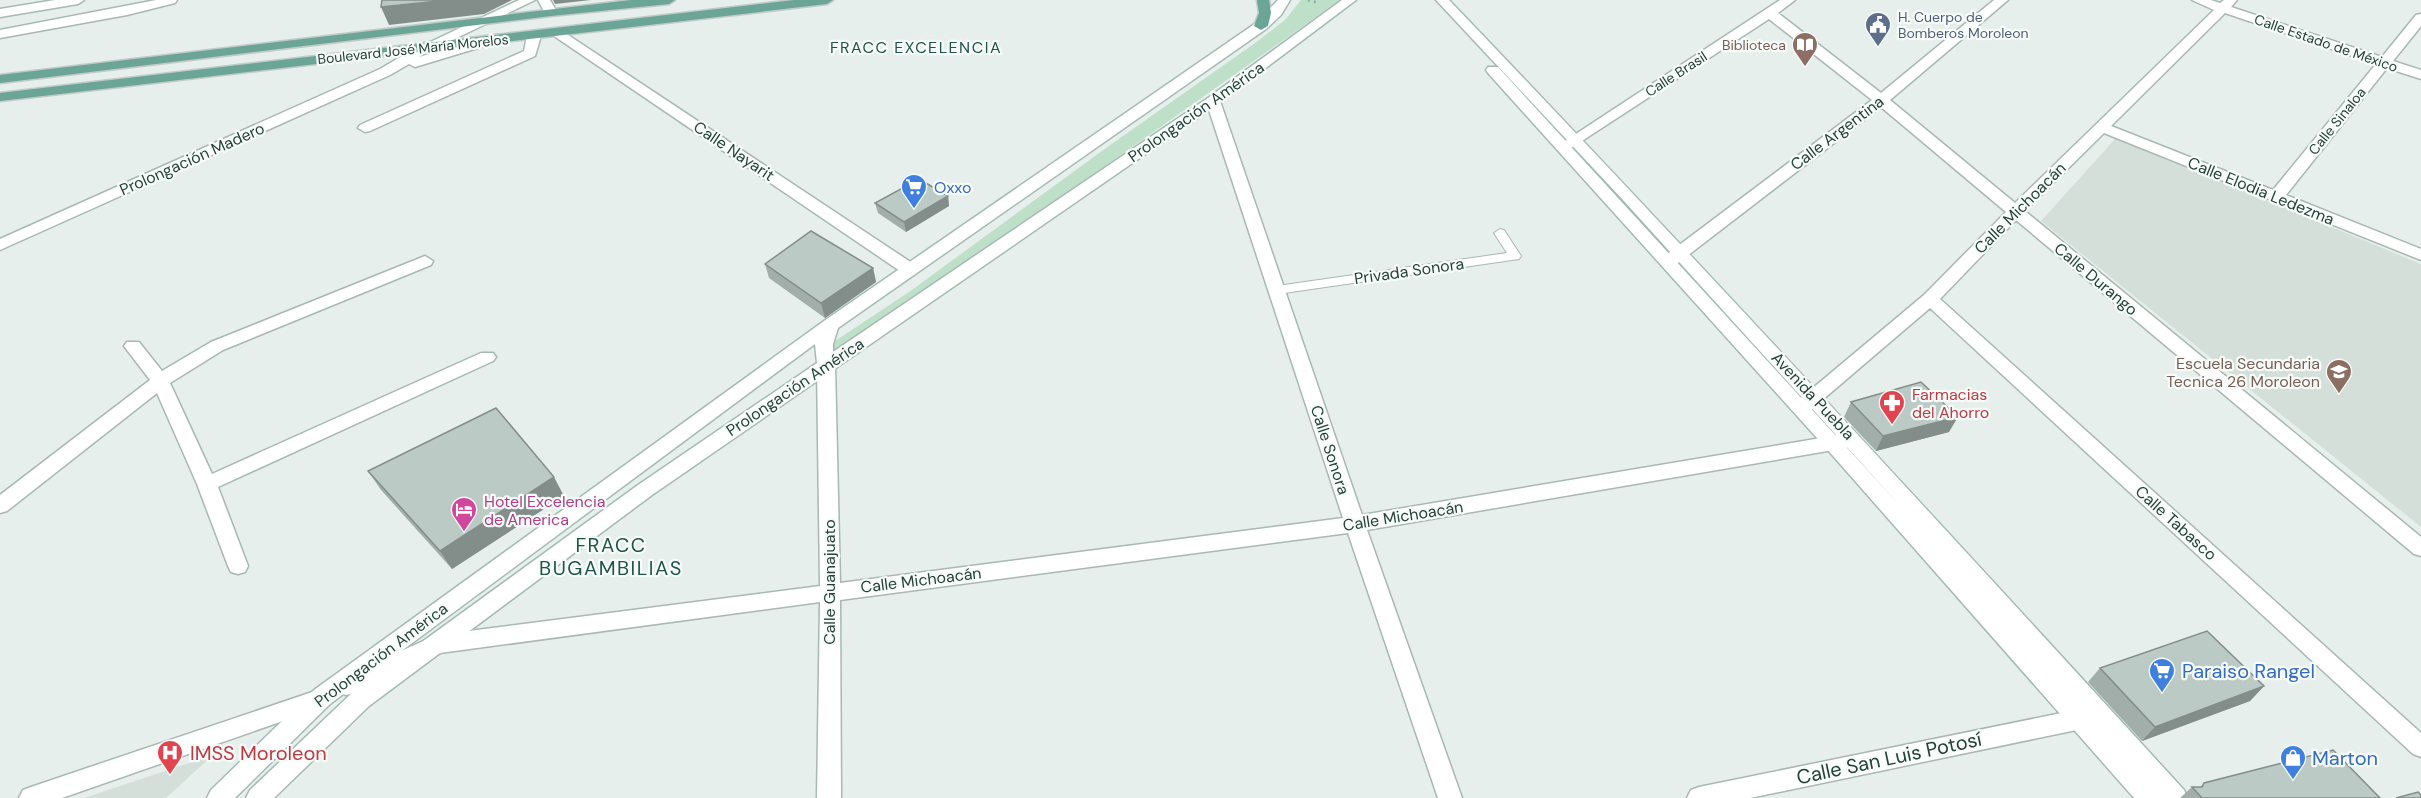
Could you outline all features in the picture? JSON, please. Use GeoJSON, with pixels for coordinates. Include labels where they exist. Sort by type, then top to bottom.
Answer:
{"type":"FeatureCollection","features":[{"type":"Feature","properties":{"kind":"main road","name":"Boulevard José María Morelos"},"geometry":{"type":"LineString","coordinates":[[0,79],[491,19],[547,6],[669,0]]}},
{"type":"Feature","properties":{"kind":"main road","name":"Boulevard José María Morelos"},"geometry":{"type":"LineString","coordinates":[[0,97],[827,0]]}},
{"type":"Feature","properties":{"kind":"main road"},"geometry":{"type":"LineString","coordinates":[[1261,26],[1265,13],[1263,0]]}},
{"type":"Feature","properties":{"kind":"main road"},"geometry":{"type":"LineString","coordinates":[[547,6],[566,17],[567,25],[559,33]]}},
{"type":"Feature","properties":{"kind":"main road"},"geometry":{"type":"LineString","coordinates":[[486,41],[483,30],[491,19]]}},
{"type":"Feature","properties":{"kind":"street"},"geometry":{"type":"LineString","coordinates":[[0,13],[78,0]]}},
{"type":"Feature","properties":{"kind":"street"},"geometry":{"type":"LineString","coordinates":[[0,34],[127,11],[171,0]]}},
{"type":"Feature","properties":{"kind":"street","name":"Prolongación Madero"},"geometry":{"type":"LineString","coordinates":[[0,245],[385,72],[429,46],[529,0]]}},
{"type":"Feature","properties":{"kind":"street","name":"Prolongación América"},"geometry":{"type":"LineString","coordinates":[[219,798],[322,697],[830,325],[1261,26],[1276,12],[1284,0]]}},
{"type":"Feature","properties":{"kind":"street","name":"Prolongación América"},"geometry":{"type":"LineString","coordinates":[[258,798],[361,699],[645,490],[1213,101],[1350,0]]}},
{"type":"Feature","properties":{"kind":"street","name":"Avenida Puebla"},"geometry":{"type":"LineString","coordinates":[[1429,0],[1569,143]]}},
{"type":"Feature","properties":{"kind":"street","name":"Avenida Puebla"},"geometry":{"type":"LineString","coordinates":[[1442,0],[1673,257],[2176,798]]}},
{"type":"Feature","properties":{"kind":"street","name":"Calle Brasil"},"geometry":{"type":"LineString","coordinates":[[1569,143],[1789,0]]}},
{"type":"Feature","properties":{"kind":"street","name":"Calle Argentina"},"geometry":{"type":"LineString","coordinates":[[1673,257],[1881,100],[2002,0]]}},
{"type":"Feature","properties":{"kind":"street","name":"Calle Estado de México"},"geometry":{"type":"LineString","coordinates":[[2198,0],[2228,4],[2421,75]]}},
{"type":"Feature","properties":{"kind":"street","name":"Calle Michoacán"},"geometry":{"type":"LineString","coordinates":[[1807,402],[1930,299],[2015,212],[2228,4]]}},
{"type":"Feature","properties":{"kind":"street","name":"Calle Durango"},"geometry":{"type":"LineString","coordinates":[[1770,13],[1881,100],[2421,548]]}},
{"type":"Feature","properties":{"kind":"street","name":"Calle Sinaloa"},"geometry":{"type":"LineString","coordinates":[[2276,197],[2421,18]]}},
{"type":"Feature","properties":{"kind":"street","name":"Calle Nayarit"},"geometry":{"type":"LineString","coordinates":[[559,33],[909,269]]}},
{"type":"Feature","properties":{"kind":"street"},"geometry":{"type":"LineString","coordinates":[[366,128],[530,53],[534,36]]}},
{"type":"Feature","properties":{"kind":"street","name":"Prolongación Madero"},"geometry":{"type":"LineString","coordinates":[[385,72],[486,41]]}},
{"type":"Feature","properties":{"kind":"street","name":"Calle Sonora"},"geometry":{"type":"LineString","coordinates":[[1213,101],[1354,524],[1450,798]]}},
{"type":"Feature","properties":{"kind":"street","name":"Calle Elodia Ledezma"},"geometry":{"type":"LineString","coordinates":[[2102,127],[2421,255]]}},
{"type":"Feature","properties":{"kind":"street"},"geometry":{"type":"LineString","coordinates":[[0,506],[160,381],[217,346],[425,261]]}},
{"type":"Feature","properties":{"kind":"street","name":"Calle Tabasco"},"geometry":{"type":"LineString","coordinates":[[1930,299],[2421,747]]}},
{"type":"Feature","properties":{"kind":"street","name":"Calle Guanajuato"},"geometry":{"type":"LineString","coordinates":[[829,798],[830,592],[824,344],[830,325]]}},
{"type":"Feature","properties":{"kind":"street"},"geometry":{"type":"LineString","coordinates":[[133,346],[160,381],[207,484],[238,566]]}},
{"type":"Feature","properties":{"kind":"street"},"geometry":{"type":"LineString","coordinates":[[207,484],[487,357]]}},
{"type":"Feature","properties":{"kind":"street","name":"Avenida Puebla"},"geometry":{"type":"LineString","coordinates":[[1843,441],[2149,798]]}},
{"type":"Feature","properties":{"kind":"street","name":"Calle Michoacán"},"geometry":{"type":"LineString","coordinates":[[31,798],[322,697],[438,644],[1354,524],[1843,441]]}},
{"type":"Feature","properties":{"kind":"street","name":"Calle San Luis Potosí"},"geometry":{"type":"LineString","coordinates":[[1699,798],[2079,718],[2102,716]]}},
{"type":"Feature","properties":{"kind":"lane","name":"Privada Sonora"},"geometry":{"type":"LineString","coordinates":[[1277,290],[1515,256],[1500,233]]}},
{"type":"Feature","properties":{"kind":"shaded area","name":"Escuela Secundaria Tecnica 26 Moroleon"},"geometry":{"type":"Polygon","coordinates":[[[2116,138],[2421,264],[2421,527],[2041,221],[2116,138]]]}},
{"type":"Feature","properties":{"kind":"shaded area","name":"IMSS Moroleon"},"geometry":{"type":"Polygon","coordinates":[[[213,755],[166,798],[84,798],[213,755]]]}},
{"type":"Feature","properties":{"kind":"green space"},"geometry":{"type":"Polygon","coordinates":[[[1301,0],[1340,0],[1015,230],[830,355],[829,345],[909,292],[1106,148],[1258,41],[1285,20],[1301,0]]]}},
{"type":"Feature","properties":{"kind":"building"},"geometry":{"type":"Polygon","coordinates":[[[382,0],[448,0],[381,7],[382,0]]]}},
{"type":"Feature","properties":{"kind":"building"},"geometry":{"type":"Polygon","coordinates":[[[919,179],[948,196],[904,222],[875,203],[919,179]]]}},
{"type":"Feature","properties":{"kind":"building"},"geometry":{"type":"Polygon","coordinates":[[[811,231],[873,268],[821,303],[765,264],[811,231]]]}},
{"type":"Feature","properties":{"kind":"building"},"geometry":{"type":"Polygon","coordinates":[[[1921,382],[1958,417],[1883,436],[1851,402],[1921,382]]]}},
{"type":"Feature","properties":{"kind":"building","name":"Hotel Excelencia de America"},"geometry":{"type":"Polygon","coordinates":[[[496,408],[554,477],[440,551],[368,471],[496,408]]]}},
{"type":"Feature","properties":{"kind":"building","name":"Paraiso Rangel"},"geometry":{"type":"Polygon","coordinates":[[[2207,631],[2264,686],[2155,727],[2100,668],[2207,631]]]}},
{"type":"Feature","properties":{"kind":"building"},"geometry":{"type":"Polygon","coordinates":[[[2333,750],[2380,798],[2202,798],[2192,787],[2202,787],[2204,783],[2333,750]]]}},
{"type":"Feature","properties":{"kind":"building"},"geometry":{"type":"Polygon","coordinates":[[[2418,792],[2421,798],[2396,798],[2418,792]]]}},
{"type":"Feature","properties":{"kind":"place","name":"H. Cuerpo de Bomberos Moroleon"},"geometry":{"type":"Point","coordinates":[1878,48]}},
{"type":"Feature","properties":{"kind":"place","name":"Biblioteca"},"geometry":{"type":"Point","coordinates":[1805,68]}},
{"type":"Feature","properties":{"kind":"place","name":"Oxxo"},"geometry":{"type":"Point","coordinates":[914,210]}},
{"type":"Feature","properties":{"kind":"place","name":"Escuela Secundaria Tecnica 26 Moroleon"},"geometry":{"type":"Point","coordinates":[2339,395]}},
{"type":"Feature","properties":{"kind":"place","name":"Farmacias del Ahorro"},"geometry":{"type":"Point","coordinates":[1892,426]}},
{"type":"Feature","properties":{"kind":"place","name":"Hotel Excelencia de America"},"geometry":{"type":"Point","coordinates":[464,533]}},
{"type":"Feature","properties":{"kind":"place","name":"Paraiso Rangel"},"geometry":{"type":"Point","coordinates":[2162,694]}},
{"type":"Feature","properties":{"kind":"place","name":"IMSS Moroleon"},"geometry":{"type":"Point","coordinates":[170,776]}},
{"type":"Feature","properties":{"kind":"place","name":"Marton"},"geometry":{"type":"Point","coordinates":[2293,781]}},
{"type":"Feature","properties":{"kind":"district","name":"FRACC EXCELENCIA"},"geometry":{"type":"Point","coordinates":[916,47]}},
{"type":"Feature","properties":{"kind":"district","name":"FRACC BUGAMBILIAS"},"geometry":{"type":"Point","coordinates":[611,556]}}]}
